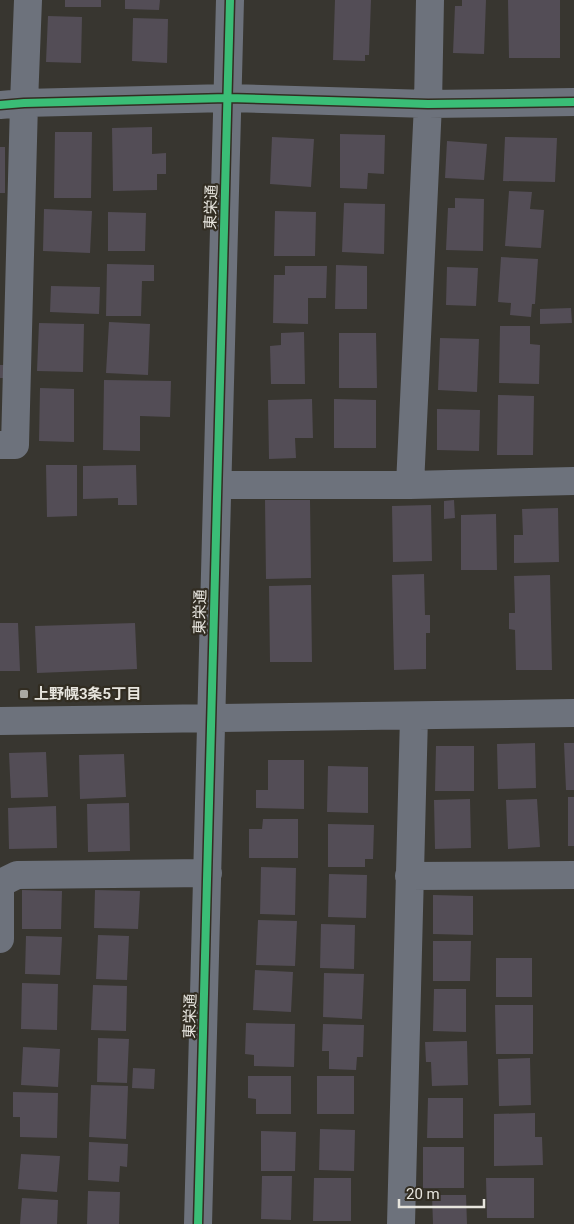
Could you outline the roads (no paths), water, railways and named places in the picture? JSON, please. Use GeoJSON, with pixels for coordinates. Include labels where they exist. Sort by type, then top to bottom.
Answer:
{"type":"FeatureCollection","features":[{"type":"Feature","properties":{"kind":"street"},"geometry":{"type":"LineString","coordinates":[[0,445],[15,445],[12,104],[28,0]]}},
{"type":"Feature","properties":{"kind":"street","name":"東栄通"},"geometry":{"type":"LineString","coordinates":[[198,1224],[230,0]]}},
{"type":"Feature","properties":{"kind":"street"},"geometry":{"type":"LineString","coordinates":[[410,485],[428,104],[430,0]]}},
{"type":"Feature","properties":{"kind":"street"},"geometry":{"type":"LineString","coordinates":[[12,104],[228,98],[428,104],[574,102]]}},
{"type":"Feature","properties":{"kind":"street"},"geometry":{"type":"LineString","coordinates":[[218,485],[410,485],[574,481]]}},
{"type":"Feature","properties":{"kind":"street"},"geometry":{"type":"LineString","coordinates":[[0,721],[574,713]]}},
{"type":"Feature","properties":{"kind":"street"},"geometry":{"type":"LineString","coordinates":[[401,1224],[414,716]]}},
{"type":"Feature","properties":{"kind":"street"},"geometry":{"type":"LineString","coordinates":[[0,939],[0,883],[17,875],[208,873]]}},
{"type":"Feature","properties":{"kind":"street"},"geometry":{"type":"LineString","coordinates":[[409,876],[574,875]]}},
{"type":"Feature","properties":{"kind":"place","name":"上野幌3条5丁目"},"geometry":{"type":"Point","coordinates":[24,694]}}]}
